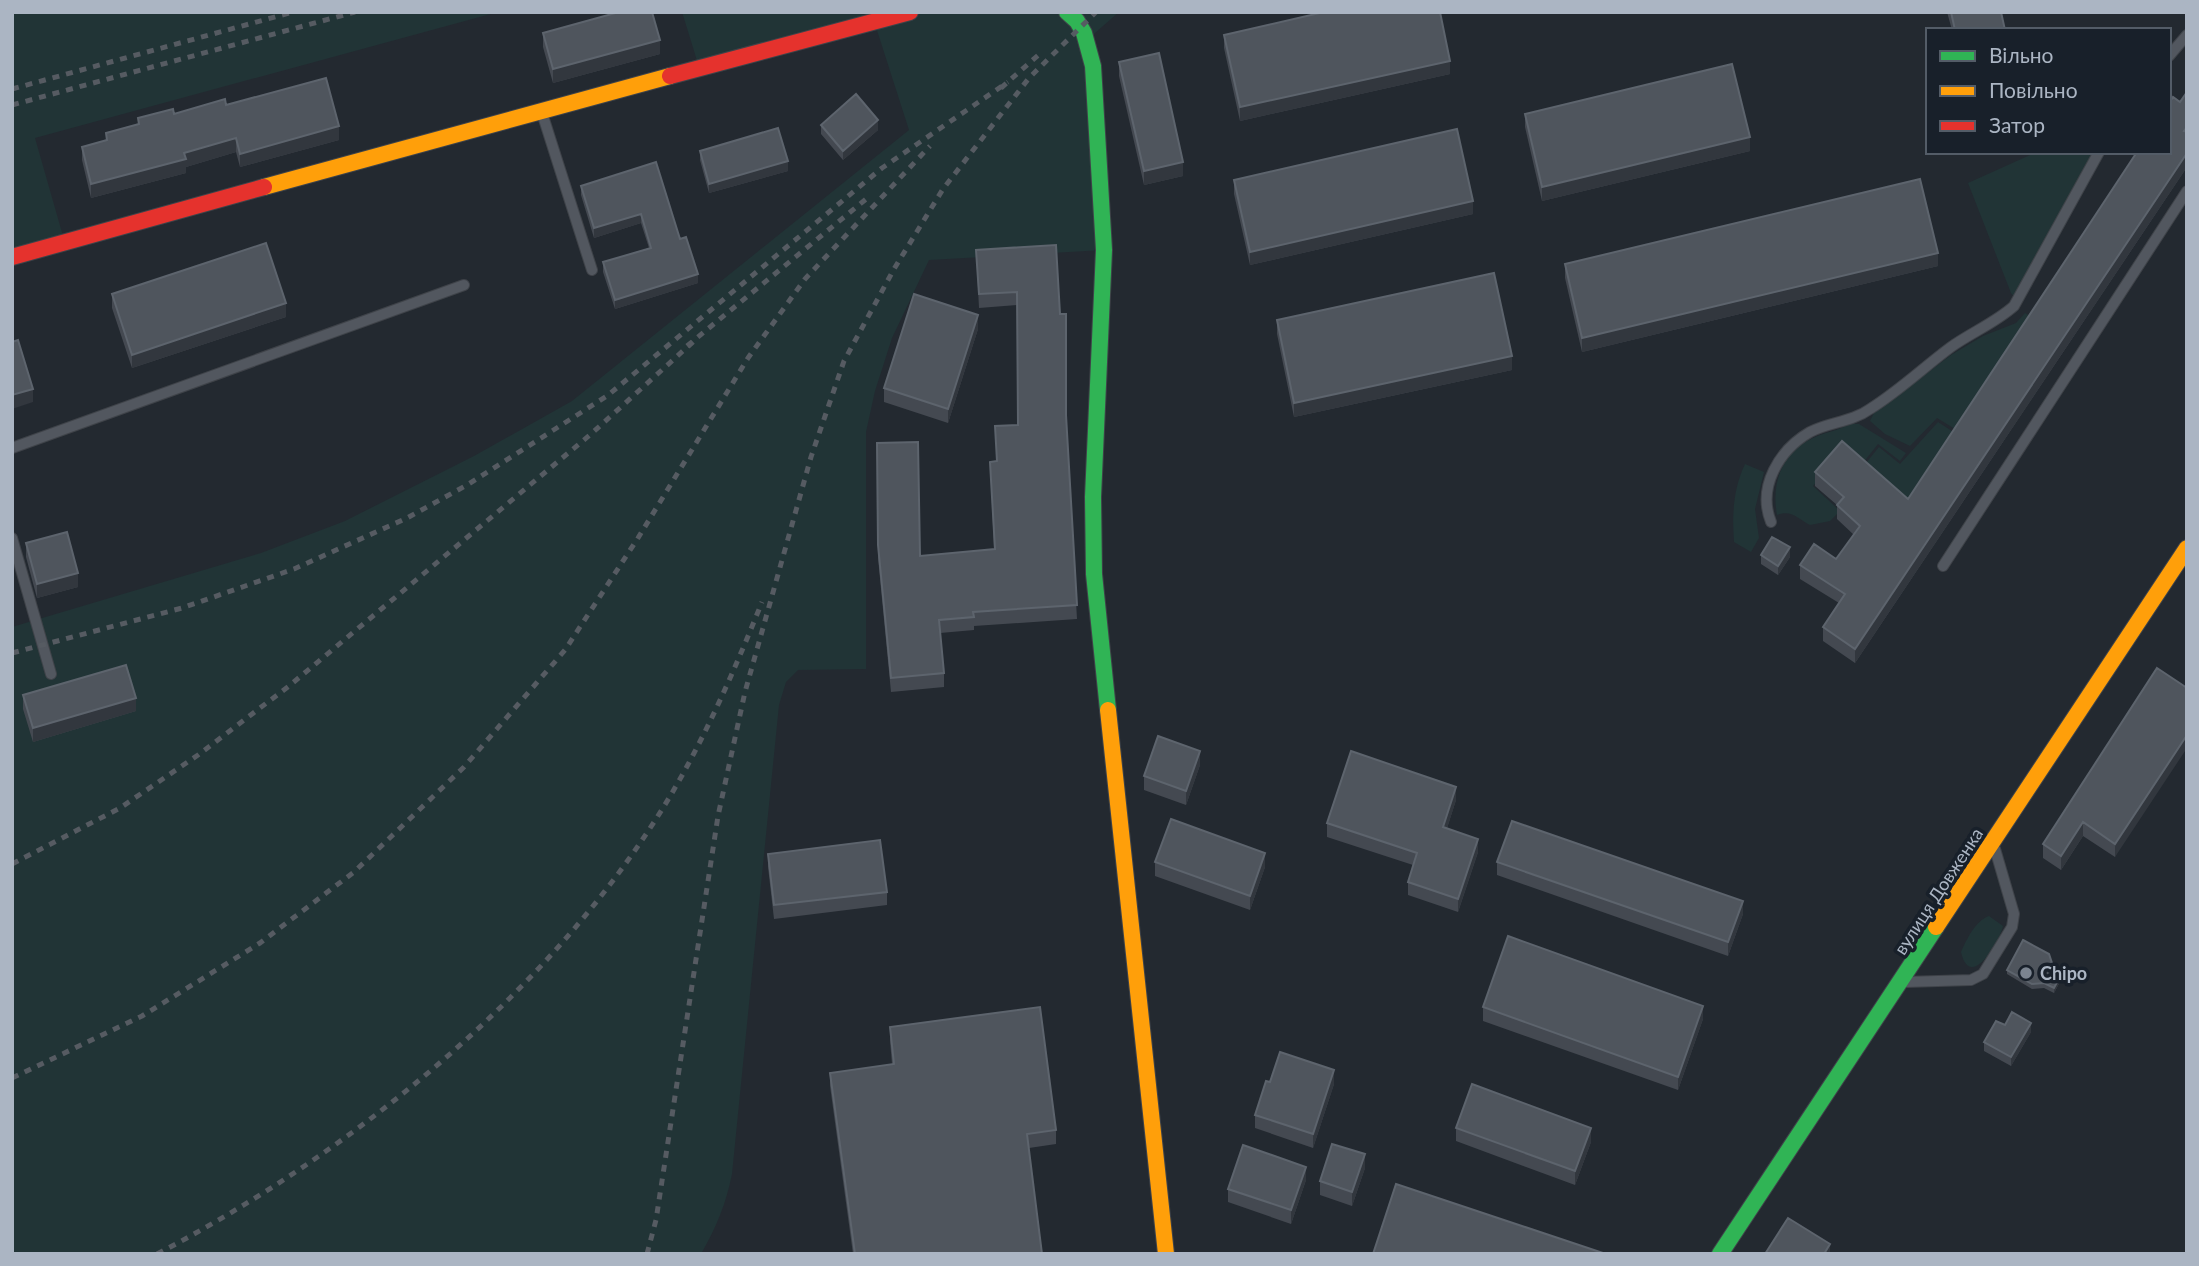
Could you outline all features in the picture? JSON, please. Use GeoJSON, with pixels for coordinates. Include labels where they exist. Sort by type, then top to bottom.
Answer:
{"type":"FeatureCollection","features":[{"type":"Feature","properties":{"kind":"street"},"geometry":{"type":"LineString","coordinates":[[12,257],[541,110],[910,12]]}},
{"type":"Feature","properties":{"kind":"street"},"geometry":{"type":"LineString","coordinates":[[1068,12],[1077,21],[1087,39],[1094,76],[1104,250],[1093,497],[1094,574],[1166,1254]]}},
{"type":"Feature","properties":{"kind":"street","name":"вулиця Довженка"},"geometry":{"type":"LineString","coordinates":[[1720,1254],[2187,548]]}},
{"type":"Feature","properties":{"kind":"lane"},"geometry":{"type":"LineString","coordinates":[[2171,54],[2187,35]]}},
{"type":"Feature","properties":{"kind":"lane"},"geometry":{"type":"LineString","coordinates":[[541,110],[592,270]]}},
{"type":"Feature","properties":{"kind":"lane"},"geometry":{"type":"LineString","coordinates":[[1771,522],[1767,511],[1772,472],[1782,456],[1795,443],[1812,431],[1868,412],[1952,346],[2003,317],[2014,306],[2098,154]]}},
{"type":"Feature","properties":{"kind":"lane"},"geometry":{"type":"LineString","coordinates":[[1943,566],[2187,191]]}},
{"type":"Feature","properties":{"kind":"lane"},"geometry":{"type":"LineString","coordinates":[[12,447],[464,285]]}},
{"type":"Feature","properties":{"kind":"lane"},"geometry":{"type":"LineString","coordinates":[[12,538],[51,674]]}},
{"type":"Feature","properties":{"kind":"lane"},"geometry":{"type":"LineString","coordinates":[[1900,983],[1972,980],[1983,974],[2012,927],[2014,914],[1993,842]]}},
{"type":"Feature","properties":{"kind":"shaded area"},"geometry":{"type":"Polygon","coordinates":[[[12,12],[498,12],[35,138],[65,243],[12,257],[12,12]]]}},
{"type":"Feature","properties":{"kind":"shaded area"},"geometry":{"type":"Polygon","coordinates":[[[682,12],[1119,12],[1087,40],[1104,250],[929,260],[892,338],[875,391],[866,432],[866,669],[798,670],[786,682],[779,705],[732,1174],[724,1206],[701,1254],[12,1254],[12,627],[261,553],[345,521],[474,456],[572,401],[909,130],[874,21],[699,67],[682,12]]]}},
{"type":"Feature","properties":{"kind":"shaded area"},"geometry":{"type":"Polygon","coordinates":[[[2033,154],[2098,154],[2017,301],[2011,293],[1968,183],[2033,154]]]}},
{"type":"Feature","properties":{"kind":"shaded area"},"geometry":{"type":"Polygon","coordinates":[[[2025,313],[2035,319],[1960,432],[1937,418],[1910,446],[1885,434],[1870,421],[1874,413],[1951,355],[1983,336],[2016,323],[2025,313]]]}},
{"type":"Feature","properties":{"kind":"shaded area"},"geometry":{"type":"Polygon","coordinates":[[[1938,422],[1958,435],[1897,527],[1861,469],[1879,447],[1900,464],[1938,422]]]}},
{"type":"Feature","properties":{"kind":"shaded area"},"geometry":{"type":"Polygon","coordinates":[[[1849,424],[1859,424],[1906,453],[1900,461],[1878,444],[1859,468],[1841,454],[1813,486],[1840,511],[1830,521],[1810,525],[1791,514],[1777,515],[1778,480],[1793,451],[1818,436],[1849,424]]]}},
{"type":"Feature","properties":{"kind":"shaded area"},"geometry":{"type":"Polygon","coordinates":[[[1745,464],[1764,472],[1755,509],[1759,538],[1751,552],[1734,542],[1734,502],[1745,464]]]}},
{"type":"Feature","properties":{"kind":"shaded area"},"geometry":{"type":"Polygon","coordinates":[[[1989,916],[2003,926],[2001,933],[1984,960],[1971,967],[1965,963],[1961,952],[1976,926],[1989,916]]]}},
{"type":"Feature","properties":{"kind":"building"},"geometry":{"type":"Polygon","coordinates":[[[619,12],[652,12],[660,40],[553,69],[543,33],[619,12]]]}},
{"type":"Feature","properties":{"kind":"building"},"geometry":{"type":"Polygon","coordinates":[[[1324,12],[1440,12],[1450,61],[1240,107],[1224,35],[1324,12]]]}},
{"type":"Feature","properties":{"kind":"building"},"geometry":{"type":"Polygon","coordinates":[[[1951,12],[2001,12],[2005,28],[1955,28],[1951,12]]]}},
{"type":"Feature","properties":{"kind":"building"},"geometry":{"type":"Polygon","coordinates":[[[1159,53],[1183,162],[1144,171],[1119,62],[1159,53]]]}},
{"type":"Feature","properties":{"kind":"building"},"geometry":{"type":"Polygon","coordinates":[[[1732,64],[1750,137],[1542,187],[1525,114],[1732,64]]]}},
{"type":"Feature","properties":{"kind":"building"},"geometry":{"type":"Polygon","coordinates":[[[326,78],[339,126],[240,154],[236,138],[184,153],[186,159],[91,184],[82,147],[107,140],[106,133],[139,124],[138,118],[173,109],[174,114],[225,99],[226,105],[326,78]]]}},
{"type":"Feature","properties":{"kind":"building"},"geometry":{"type":"Polygon","coordinates":[[[2187,92],[2187,127],[2184,131],[2187,132],[2187,153],[1855,649],[1823,627],[1845,594],[1800,565],[1814,544],[1836,559],[1860,526],[1837,505],[1844,497],[1815,472],[1842,441],[1908,499],[2136,154],[2171,154],[2171,100],[2173,97],[2180,102],[2187,92]]]}},
{"type":"Feature","properties":{"kind":"building"},"geometry":{"type":"Polygon","coordinates":[[[856,94],[878,120],[843,151],[821,125],[856,94]]]}},
{"type":"Feature","properties":{"kind":"building"},"geometry":{"type":"Polygon","coordinates":[[[778,128],[788,161],[709,184],[700,151],[778,128]]]}},
{"type":"Feature","properties":{"kind":"building"},"geometry":{"type":"Polygon","coordinates":[[[1457,129],[1473,201],[1250,252],[1234,180],[1457,129]]]}},
{"type":"Feature","properties":{"kind":"building"},"geometry":{"type":"Polygon","coordinates":[[[656,162],[680,239],[686,237],[698,274],[615,300],[603,262],[651,248],[641,214],[594,228],[581,186],[656,162]]]}},
{"type":"Feature","properties":{"kind":"building"},"geometry":{"type":"Polygon","coordinates":[[[1920,179],[1938,253],[1582,338],[1565,264],[1920,179]]]}},
{"type":"Feature","properties":{"kind":"building"},"geometry":{"type":"Polygon","coordinates":[[[266,243],[286,303],[132,355],[112,294],[266,243]]]}},
{"type":"Feature","properties":{"kind":"building"},"geometry":{"type":"Polygon","coordinates":[[[1056,245],[1060,314],[1066,314],[1066,415],[1077,605],[973,612],[974,617],[939,620],[944,673],[891,678],[878,545],[877,443],[918,442],[920,556],[995,549],[990,462],[997,461],[995,426],[1018,425],[1017,292],[979,294],[976,250],[1056,245]]]}},
{"type":"Feature","properties":{"kind":"building"},"geometry":{"type":"Polygon","coordinates":[[[1494,273],[1512,356],[1294,403],[1277,320],[1494,273]]]}},
{"type":"Feature","properties":{"kind":"building"},"geometry":{"type":"Polygon","coordinates":[[[914,294],[978,315],[948,409],[884,388],[914,294]]]}},
{"type":"Feature","properties":{"kind":"building"},"geometry":{"type":"Polygon","coordinates":[[[18,340],[33,389],[12,395],[12,342],[18,340]]]}},
{"type":"Feature","properties":{"kind":"building"},"geometry":{"type":"Polygon","coordinates":[[[67,532],[78,573],[37,584],[26,543],[67,532]]]}},
{"type":"Feature","properties":{"kind":"building"},"geometry":{"type":"Polygon","coordinates":[[[1772,537],[1790,547],[1778,566],[1761,555],[1772,537]]]}},
{"type":"Feature","properties":{"kind":"building"},"geometry":{"type":"Polygon","coordinates":[[[126,665],[136,698],[33,728],[23,695],[126,665]]]}},
{"type":"Feature","properties":{"kind":"building"},"geometry":{"type":"Polygon","coordinates":[[[2157,668],[2187,688],[2187,735],[2115,844],[2083,822],[2061,856],[2043,844],[2157,668]]]}},
{"type":"Feature","properties":{"kind":"building"},"geometry":{"type":"Polygon","coordinates":[[[1158,736],[1200,751],[1186,791],[1144,776],[1158,736]]]}},
{"type":"Feature","properties":{"kind":"building"},"geometry":{"type":"Polygon","coordinates":[[[1351,751],[1456,787],[1443,827],[1478,839],[1458,899],[1408,882],[1417,853],[1327,823],[1351,751]]]}},
{"type":"Feature","properties":{"kind":"building"},"geometry":{"type":"Polygon","coordinates":[[[1171,819],[1265,853],[1250,896],[1155,862],[1171,819]]]}},
{"type":"Feature","properties":{"kind":"building"},"geometry":{"type":"Polygon","coordinates":[[[1512,821],[1743,901],[1728,942],[1497,862],[1512,821]]]}},
{"type":"Feature","properties":{"kind":"building"},"geometry":{"type":"Polygon","coordinates":[[[880,840],[887,892],[774,905],[768,854],[880,840]]]}},
{"type":"Feature","properties":{"kind":"building"},"geometry":{"type":"Polygon","coordinates":[[[1508,936],[1703,1006],[1678,1077],[1483,1007],[1508,936]]]}},
{"type":"Feature","properties":{"kind":"building"},"geometry":{"type":"Polygon","coordinates":[[[2023,940],[2049,954],[2053,966],[2063,971],[2054,988],[2044,983],[2032,984],[2007,970],[2023,940]]]}},
{"type":"Feature","properties":{"kind":"building"},"geometry":{"type":"Polygon","coordinates":[[[1040,1007],[1056,1130],[1027,1134],[1042,1254],[855,1254],[830,1073],[894,1064],[890,1027],[1040,1007]]]}},
{"type":"Feature","properties":{"kind":"building"},"geometry":{"type":"Polygon","coordinates":[[[2012,1012],[2031,1023],[2011,1057],[1984,1042],[1996,1021],[2005,1025],[2012,1012]]]}},
{"type":"Feature","properties":{"kind":"building"},"geometry":{"type":"Polygon","coordinates":[[[1280,1052],[1334,1070],[1313,1134],[1255,1115],[1266,1081],[1270,1082],[1280,1052]]]}},
{"type":"Feature","properties":{"kind":"building"},"geometry":{"type":"Polygon","coordinates":[[[1472,1084],[1591,1128],[1575,1171],[1456,1128],[1472,1084]]]}},
{"type":"Feature","properties":{"kind":"building"},"geometry":{"type":"Polygon","coordinates":[[[1332,1144],[1365,1154],[1352,1192],[1320,1181],[1332,1144]]]}},
{"type":"Feature","properties":{"kind":"building"},"geometry":{"type":"Polygon","coordinates":[[[1243,1145],[1306,1167],[1291,1210],[1228,1189],[1243,1145]]]}},
{"type":"Feature","properties":{"kind":"building"},"geometry":{"type":"Polygon","coordinates":[[[1396,1184],[1603,1253],[1603,1254],[1373,1254],[1396,1184]]]}},
{"type":"Feature","properties":{"kind":"building"},"geometry":{"type":"Polygon","coordinates":[[[1788,1218],[1830,1244],[1824,1254],[1765,1254],[1788,1218]]]}},
{"type":"Feature","properties":{"kind":"railway"},"geometry":{"type":"LineString","coordinates":[[12,89],[293,12]]}},
{"type":"Feature","properties":{"kind":"railway"},"geometry":{"type":"LineString","coordinates":[[12,105],[355,12]]}},
{"type":"Feature","properties":{"kind":"railway"},"geometry":{"type":"LineString","coordinates":[[647,1254],[656,1220],[718,816],[745,692],[811,457],[844,361],[894,269],[943,189],[1029,78],[1096,12]]}},
{"type":"Feature","properties":{"kind":"railway"},"geometry":{"type":"LineString","coordinates":[[1001,88],[1043,51]]}},
{"type":"Feature","properties":{"kind":"railway"},"geometry":{"type":"LineString","coordinates":[[12,653],[182,608],[294,569],[407,518],[467,485],[607,396],[882,168],[1008,82]]}},
{"type":"Feature","properties":{"kind":"railway"},"geometry":{"type":"LineString","coordinates":[[12,1078],[142,1016],[260,943],[354,872],[464,767],[565,650],[638,538],[748,358],[805,279],[930,146]]}},
{"type":"Feature","properties":{"kind":"railway"},"geometry":{"type":"LineString","coordinates":[[687,346],[871,195]]}},
{"type":"Feature","properties":{"kind":"railway"},"geometry":{"type":"LineString","coordinates":[[12,864],[120,808],[198,755],[289,686],[591,434],[694,341]]}},
{"type":"Feature","properties":{"kind":"railway"},"geometry":{"type":"LineString","coordinates":[[157,1254],[231,1213],[304,1166],[375,1115],[443,1060],[508,1000],[568,936],[622,869],[669,798],[719,702],[762,602]]}},
{"type":"Feature","properties":{"kind":"traffic: fast"},"geometry":{"type":"LineString","coordinates":[[1067,12],[1077,21],[1084,33],[1093,66],[1104,250],[1093,497],[1094,574],[1108,710]]}},
{"type":"Feature","properties":{"kind":"traffic: fast"},"geometry":{"type":"LineString","coordinates":[[1720,1254],[1936,927]]}},
{"type":"Feature","properties":{"kind":"traffic: slow"},"geometry":{"type":"LineString","coordinates":[[264,187],[670,76]]}},
{"type":"Feature","properties":{"kind":"traffic: slow"},"geometry":{"type":"LineString","coordinates":[[1936,927],[2187,548]]}},
{"type":"Feature","properties":{"kind":"traffic: slow"},"geometry":{"type":"LineString","coordinates":[[1108,710],[1166,1254]]}},
{"type":"Feature","properties":{"kind":"traffic: jam"},"geometry":{"type":"LineString","coordinates":[[670,76],[910,12]]}},
{"type":"Feature","properties":{"kind":"traffic: jam"},"geometry":{"type":"LineString","coordinates":[[12,257],[264,187]]}},
{"type":"Feature","properties":{"kind":"place","name":"Chipo"},"geometry":{"type":"Point","coordinates":[2026,973]}}]}
